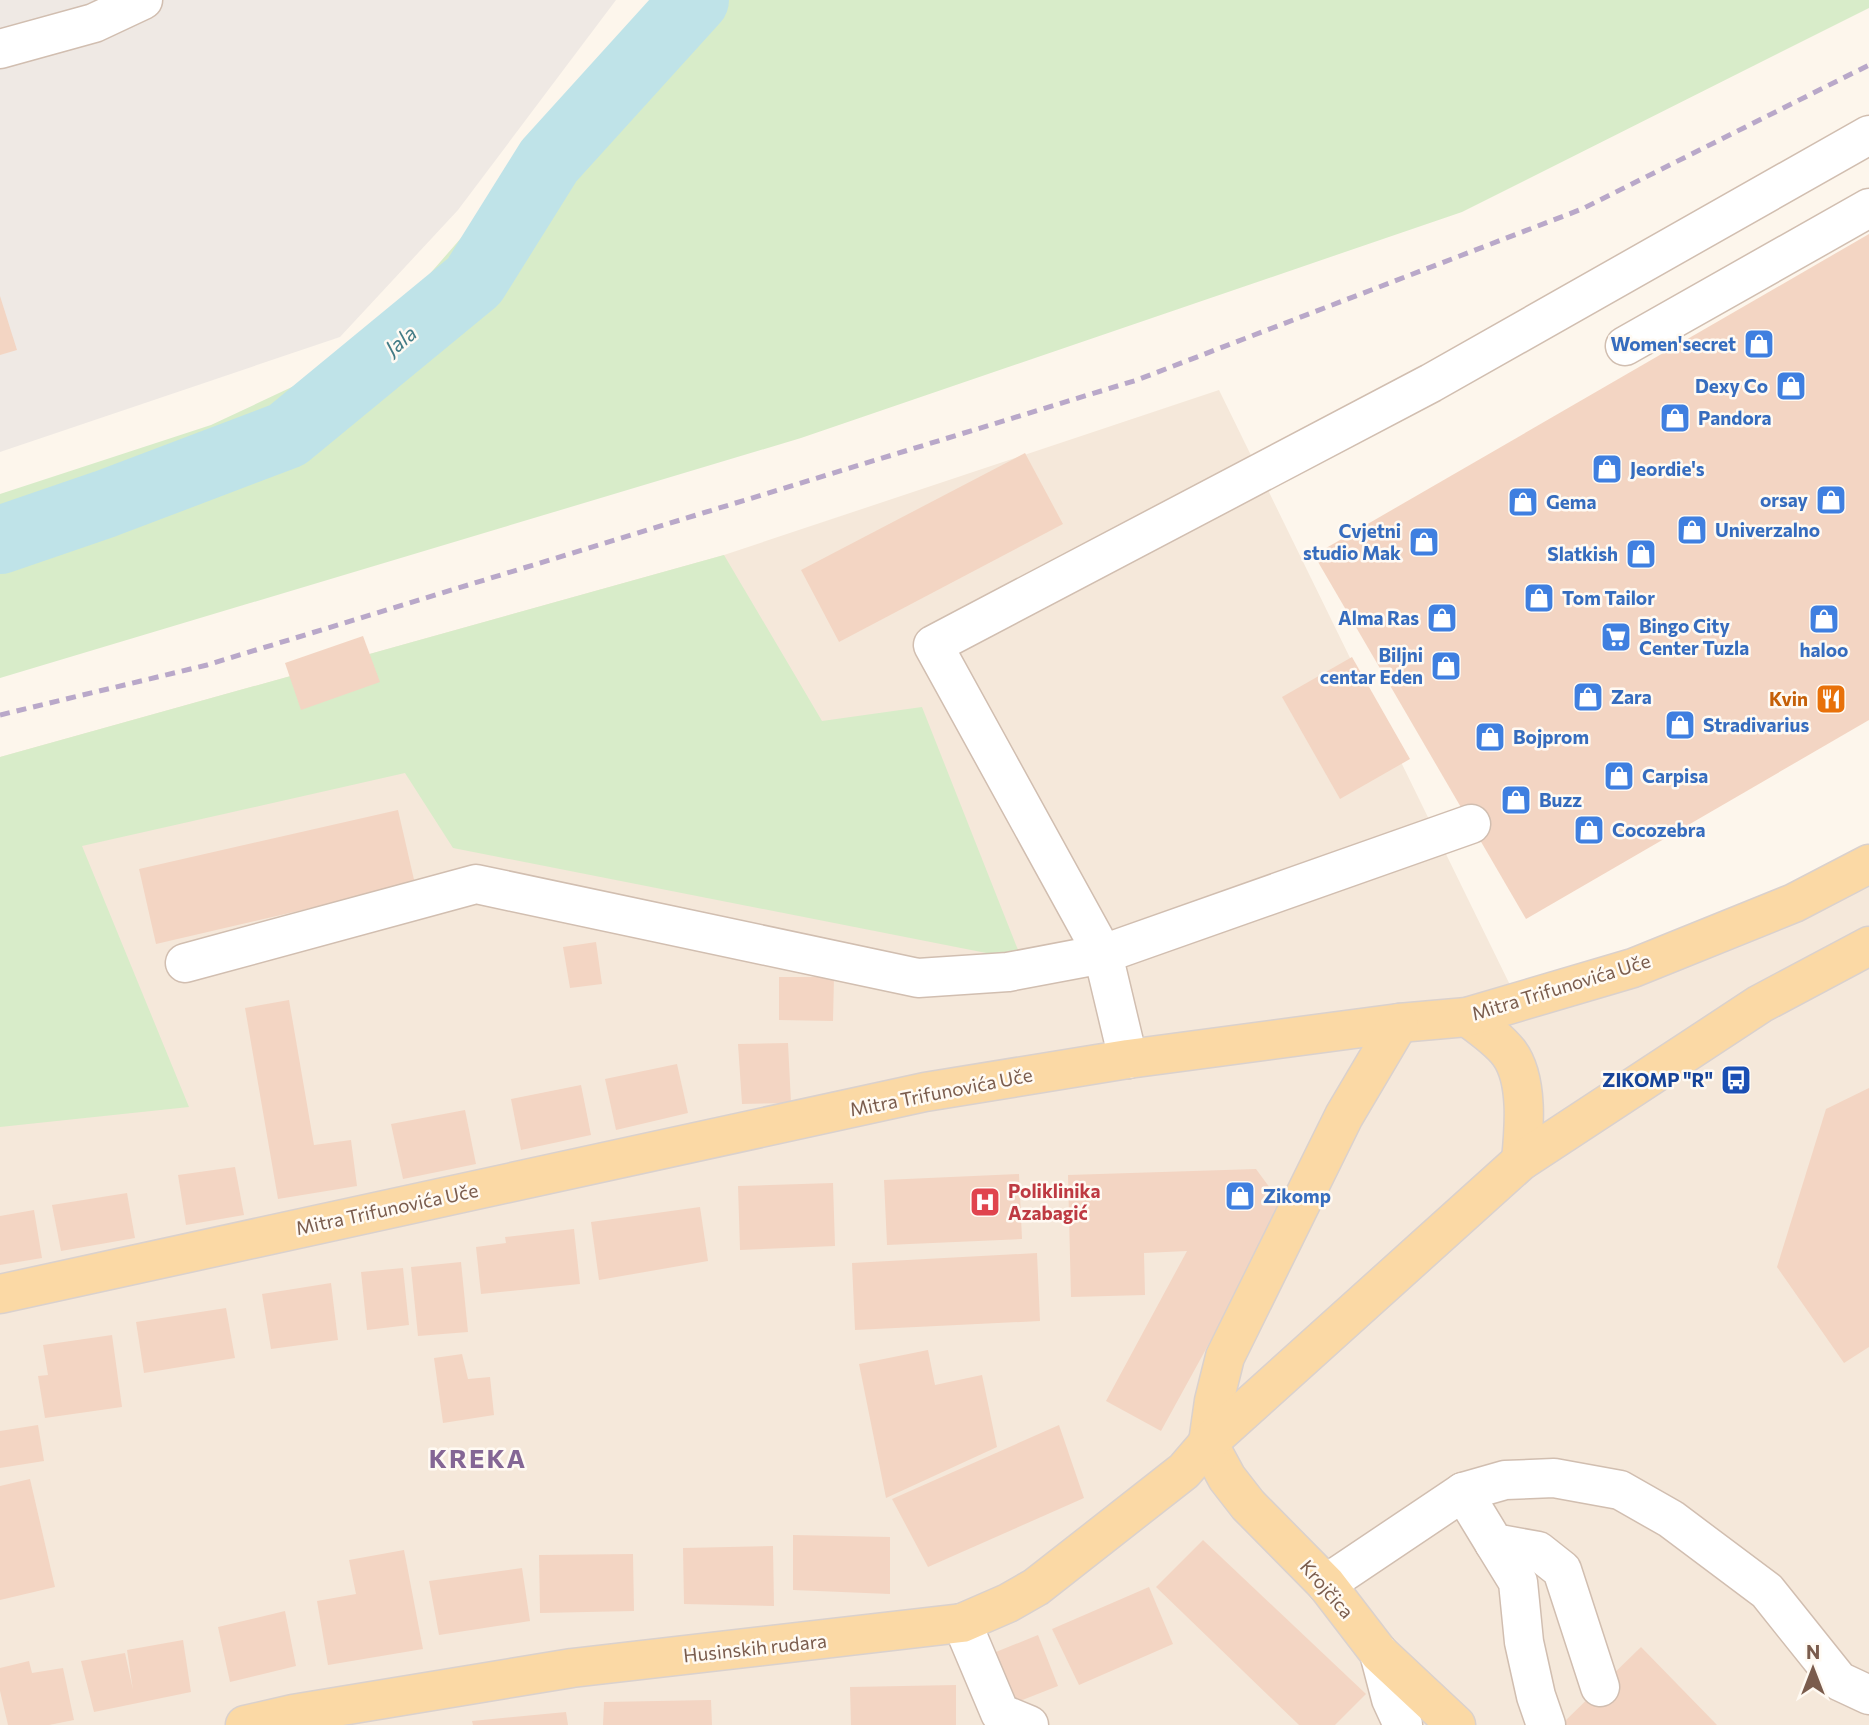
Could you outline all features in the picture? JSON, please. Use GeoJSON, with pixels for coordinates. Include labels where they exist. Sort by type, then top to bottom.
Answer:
{"type":"FeatureCollection","features":[{"type":"Feature","properties":{"kind":"main road","name":"Mitra Trifunovića Uče"},"geometry":{"type":"LineString","coordinates":[[0,1294],[925,1092],[1128,1059],[1399,1023],[1467,1017],[1633,968],[1794,903],[1869,864]]}},
{"type":"Feature","properties":{"kind":"main road"},"geometry":{"type":"LineString","coordinates":[[1208,1443],[1521,1161],[1760,1004],[1869,946]]}},
{"type":"Feature","properties":{"kind":"main road"},"geometry":{"type":"LineString","coordinates":[[1467,1017],[1511,1055],[1519,1076],[1525,1118],[1521,1161]]}},
{"type":"Feature","properties":{"kind":"main road"},"geometry":{"type":"LineString","coordinates":[[1208,1443],[1214,1401],[1225,1357],[1344,1116],[1399,1023]]}},
{"type":"Feature","properties":{"kind":"main road","name":"Krojčica"},"geometry":{"type":"LineString","coordinates":[[1208,1443],[1227,1478],[1248,1505],[1326,1584],[1379,1653],[1456,1725]]}},
{"type":"Feature","properties":{"kind":"main road","name":"Husinskih rudara"},"geometry":{"type":"LineString","coordinates":[[245,1725],[293,1714],[572,1668],[962,1623],[1008,1603],[1036,1587],[1184,1471],[1208,1443]]}},
{"type":"Feature","properties":{"kind":"street"},"geometry":{"type":"LineString","coordinates":[[0,49],[94,23],[143,0]]}},
{"type":"Feature","properties":{"kind":"street"},"geometry":{"type":"LineString","coordinates":[[1128,1059],[1102,954],[933,645],[1432,383],[1869,135]]}},
{"type":"Feature","properties":{"kind":"street"},"geometry":{"type":"LineString","coordinates":[[1625,346],[1869,208]]}},
{"type":"Feature","properties":{"kind":"street"},"geometry":{"type":"LineString","coordinates":[[185,963],[476,884],[918,978],[1008,972],[1102,954],[1471,824]]}},
{"type":"Feature","properties":{"kind":"street"},"geometry":{"type":"LineString","coordinates":[[1326,1584],[1463,1492],[1505,1480],[1554,1478],[1620,1490],[1671,1519],[1767,1591],[1839,1681],[1869,1695]]}},
{"type":"Feature","properties":{"kind":"street"},"geometry":{"type":"LineString","coordinates":[[1463,1492],[1518,1582],[1524,1642],[1536,1696],[1546,1725]]}},
{"type":"Feature","properties":{"kind":"street"},"geometry":{"type":"LineString","coordinates":[[1494,1543],[1538,1552],[1562,1570],[1600,1687]]}},
{"type":"Feature","properties":{"kind":"street"},"geometry":{"type":"LineString","coordinates":[[962,1623],[999,1713],[1029,1725]]}},
{"type":"Feature","properties":{"kind":"street"},"geometry":{"type":"LineString","coordinates":[[1379,1653],[1391,1699],[1403,1725]]}},
{"type":"Feature","properties":{"kind":"shaded area"},"geometry":{"type":"Polygon","coordinates":[[[0,0],[616,0],[458,210],[340,337],[0,452],[0,0]]]}},
{"type":"Feature","properties":{"kind":"shaded area"},"geometry":{"type":"Polygon","coordinates":[[[1219,390],[1511,987],[1869,884],[1869,1725],[0,1725],[0,757],[724,555],[1219,390]]]}},
{"type":"Feature","properties":{"kind":"green space"},"geometry":{"type":"Polygon","coordinates":[[[656,0],[1869,0],[1869,8],[1462,212],[801,438],[0,678],[0,494],[211,425],[358,356],[614,63],[656,0]]]}},
{"type":"Feature","properties":{"kind":"green space"},"geometry":{"type":"Polygon","coordinates":[[[724,555],[822,721],[922,707],[1022,960],[453,848],[405,773],[82,846],[189,1107],[0,1127],[0,757],[724,555]]]}},
{"type":"Feature","properties":{"kind":"building","name":"Bingo City Center Tuzla"},"geometry":{"type":"Polygon","coordinates":[[[1869,234],[1869,720],[1526,919],[1314,555],[1869,234]]]}},
{"type":"Feature","properties":{"kind":"building"},"geometry":{"type":"Polygon","coordinates":[[[0,296],[17,350],[0,355],[0,296]]]}},
{"type":"Feature","properties":{"kind":"building"},"geometry":{"type":"Polygon","coordinates":[[[1025,453],[1063,524],[839,642],[801,570],[1025,453]]]}},
{"type":"Feature","properties":{"kind":"building"},"geometry":{"type":"Polygon","coordinates":[[[363,636],[380,682],[301,710],[285,663],[363,636]]]}},
{"type":"Feature","properties":{"kind":"building"},"geometry":{"type":"Polygon","coordinates":[[[1352,657],[1410,759],[1340,799],[1282,697],[1352,657]]]}},
{"type":"Feature","properties":{"kind":"building"},"geometry":{"type":"Polygon","coordinates":[[[398,810],[415,884],[156,944],[139,869],[398,810]]]}},
{"type":"Feature","properties":{"kind":"building"},"geometry":{"type":"Polygon","coordinates":[[[596,942],[602,984],[570,988],[563,947],[596,942]]]}},
{"type":"Feature","properties":{"kind":"building"},"geometry":{"type":"Polygon","coordinates":[[[779,977],[834,977],[833,1021],[779,1020],[779,977]]]}},
{"type":"Feature","properties":{"kind":"building"},"geometry":{"type":"Polygon","coordinates":[[[289,1000],[314,1145],[351,1140],[357,1186],[278,1199],[245,1008],[289,1000]]]}},
{"type":"Feature","properties":{"kind":"building"},"geometry":{"type":"Polygon","coordinates":[[[788,1043],[791,1103],[742,1104],[738,1044],[788,1043]]]}},
{"type":"Feature","properties":{"kind":"building"},"geometry":{"type":"Polygon","coordinates":[[[677,1064],[688,1113],[616,1130],[605,1079],[677,1064]]]}},
{"type":"Feature","properties":{"kind":"building"},"geometry":{"type":"Polygon","coordinates":[[[581,1085],[591,1135],[521,1150],[511,1099],[581,1085]]]}},
{"type":"Feature","properties":{"kind":"building"},"geometry":{"type":"Polygon","coordinates":[[[1869,1088],[1869,1347],[1844,1363],[1777,1267],[1826,1109],[1869,1088]]]}},
{"type":"Feature","properties":{"kind":"building"},"geometry":{"type":"Polygon","coordinates":[[[465,1110],[476,1164],[403,1179],[391,1124],[465,1110]]]}},
{"type":"Feature","properties":{"kind":"building"},"geometry":{"type":"Polygon","coordinates":[[[235,1167],[244,1215],[186,1225],[178,1175],[235,1167]]]}},
{"type":"Feature","properties":{"kind":"building"},"geometry":{"type":"Polygon","coordinates":[[[1256,1169],[1284,1207],[1161,1431],[1106,1401],[1187,1251],[1144,1253],[1145,1295],[1071,1297],[1068,1175],[1256,1169]]]}},
{"type":"Feature","properties":{"kind":"building"},"geometry":{"type":"Polygon","coordinates":[[[1019,1174],[1022,1239],[887,1245],[884,1180],[1019,1174]]]}},
{"type":"Feature","properties":{"kind":"building"},"geometry":{"type":"Polygon","coordinates":[[[833,1183],[835,1246],[740,1250],[738,1186],[833,1183]]]}},
{"type":"Feature","properties":{"kind":"building"},"geometry":{"type":"Polygon","coordinates":[[[127,1193],[135,1238],[61,1251],[52,1205],[127,1193]]]}},
{"type":"Feature","properties":{"kind":"building"},"geometry":{"type":"Polygon","coordinates":[[[700,1207],[708,1261],[599,1280],[591,1222],[700,1207]]]}},
{"type":"Feature","properties":{"kind":"building"},"geometry":{"type":"Polygon","coordinates":[[[34,1210],[42,1258],[0,1265],[0,1216],[34,1210]]]}},
{"type":"Feature","properties":{"kind":"building"},"geometry":{"type":"Polygon","coordinates":[[[574,1229],[580,1284],[481,1294],[476,1247],[506,1243],[505,1237],[574,1229]]]}},
{"type":"Feature","properties":{"kind":"building"},"geometry":{"type":"Polygon","coordinates":[[[1037,1253],[1040,1321],[855,1330],[852,1263],[1037,1253]]]}},
{"type":"Feature","properties":{"kind":"building"},"geometry":{"type":"Polygon","coordinates":[[[461,1262],[468,1332],[418,1336],[411,1267],[461,1262]]]}},
{"type":"Feature","properties":{"kind":"building"},"geometry":{"type":"Polygon","coordinates":[[[403,1268],[409,1325],[367,1330],[361,1272],[403,1268]]]}},
{"type":"Feature","properties":{"kind":"building"},"geometry":{"type":"Polygon","coordinates":[[[331,1283],[338,1340],[271,1349],[262,1294],[331,1283]]]}},
{"type":"Feature","properties":{"kind":"building"},"geometry":{"type":"Polygon","coordinates":[[[226,1308],[235,1358],[144,1373],[136,1322],[226,1308]]]}},
{"type":"Feature","properties":{"kind":"building"},"geometry":{"type":"Polygon","coordinates":[[[112,1335],[122,1407],[45,1418],[38,1376],[48,1375],[43,1345],[112,1335]]]}},
{"type":"Feature","properties":{"kind":"building"},"geometry":{"type":"Polygon","coordinates":[[[928,1350],[935,1385],[982,1375],[997,1447],[886,1498],[859,1364],[928,1350]]]}},
{"type":"Feature","properties":{"kind":"building"},"geometry":{"type":"Polygon","coordinates":[[[462,1354],[468,1379],[490,1377],[494,1415],[443,1423],[434,1358],[462,1354]]]}},
{"type":"Feature","properties":{"kind":"building"},"geometry":{"type":"Polygon","coordinates":[[[38,1425],[44,1461],[0,1468],[0,1431],[38,1425]]]}},
{"type":"Feature","properties":{"kind":"building"},"geometry":{"type":"Polygon","coordinates":[[[1059,1425],[1084,1498],[928,1567],[892,1499],[1059,1425]]]}},
{"type":"Feature","properties":{"kind":"building"},"geometry":{"type":"Polygon","coordinates":[[[30,1479],[55,1587],[0,1600],[0,1486],[30,1479]]]}},
{"type":"Feature","properties":{"kind":"building"},"geometry":{"type":"Polygon","coordinates":[[[793,1535],[890,1537],[890,1594],[793,1590],[793,1535]]]}},
{"type":"Feature","properties":{"kind":"building"},"geometry":{"type":"Polygon","coordinates":[[[1203,1540],[1366,1694],[1335,1725],[1299,1725],[1156,1587],[1203,1540]]]}},
{"type":"Feature","properties":{"kind":"building"},"geometry":{"type":"Polygon","coordinates":[[[773,1546],[774,1606],[684,1604],[683,1548],[773,1546]]]}},
{"type":"Feature","properties":{"kind":"building"},"geometry":{"type":"Polygon","coordinates":[[[404,1550],[423,1649],[328,1665],[317,1601],[356,1594],[349,1560],[404,1550]]]}},
{"type":"Feature","properties":{"kind":"building"},"geometry":{"type":"Polygon","coordinates":[[[633,1554],[634,1611],[540,1613],[539,1555],[633,1554]]]}},
{"type":"Feature","properties":{"kind":"building"},"geometry":{"type":"Polygon","coordinates":[[[522,1568],[530,1621],[439,1635],[429,1581],[522,1568]]]}},
{"type":"Feature","properties":{"kind":"building"},"geometry":{"type":"Polygon","coordinates":[[[1149,1587],[1173,1644],[1079,1685],[1052,1629],[1149,1587]]]}},
{"type":"Feature","properties":{"kind":"building"},"geometry":{"type":"Polygon","coordinates":[[[285,1611],[296,1666],[230,1682],[218,1627],[285,1611]]]}},
{"type":"Feature","properties":{"kind":"building"},"geometry":{"type":"Polygon","coordinates":[[[1038,1635],[1058,1686],[1012,1704],[991,1654],[1038,1635]]]}},
{"type":"Feature","properties":{"kind":"building"},"geometry":{"type":"Polygon","coordinates":[[[183,1640],[191,1692],[94,1712],[81,1661],[125,1653],[133,1690],[127,1650],[183,1640]]]}},
{"type":"Feature","properties":{"kind":"building"},"geometry":{"type":"Polygon","coordinates":[[[1641,1647],[1717,1725],[1563,1723],[1641,1647]]]}},
{"type":"Feature","properties":{"kind":"building"},"geometry":{"type":"Polygon","coordinates":[[[29,1661],[32,1673],[63,1668],[74,1720],[49,1725],[8,1725],[0,1691],[0,1668],[29,1661]]]}},
{"type":"Feature","properties":{"kind":"building"},"geometry":{"type":"Polygon","coordinates":[[[956,1685],[956,1725],[851,1725],[850,1687],[956,1685]]]}},
{"type":"Feature","properties":{"kind":"building"},"geometry":{"type":"Polygon","coordinates":[[[711,1700],[712,1725],[603,1725],[604,1702],[711,1700]]]}},
{"type":"Feature","properties":{"kind":"building"},"geometry":{"type":"Polygon","coordinates":[[[566,1712],[568,1725],[473,1725],[472,1721],[566,1712]]]}},
{"type":"Feature","properties":{"kind":"waterway","name":"Jala"},"geometry":{"type":"LineString","coordinates":[[0,540],[105,504],[287,435],[474,281],[549,161],[695,0]]}},
{"type":"Feature","properties":{"kind":"railway"},"geometry":{"type":"LineString","coordinates":[[0,715],[207,665],[1137,380],[1582,209],[1869,65]]}},
{"type":"Feature","properties":{"kind":"place","name":"Women'secret"},"geometry":{"type":"Point","coordinates":[1759,344]}},
{"type":"Feature","properties":{"kind":"place","name":"Dexy Co"},"geometry":{"type":"Point","coordinates":[1791,386]}},
{"type":"Feature","properties":{"kind":"place","name":"Pandora"},"geometry":{"type":"Point","coordinates":[1675,418]}},
{"type":"Feature","properties":{"kind":"place","name":"Jeordie's"},"geometry":{"type":"Point","coordinates":[1607,469]}},
{"type":"Feature","properties":{"kind":"place","name":"orsay"},"geometry":{"type":"Point","coordinates":[1831,500]}},
{"type":"Feature","properties":{"kind":"place","name":"Gema"},"geometry":{"type":"Point","coordinates":[1523,502]}},
{"type":"Feature","properties":{"kind":"place","name":"Univerzalno"},"geometry":{"type":"Point","coordinates":[1692,530]}},
{"type":"Feature","properties":{"kind":"place","name":"Cvjetni studio Mak"},"geometry":{"type":"Point","coordinates":[1424,542]}},
{"type":"Feature","properties":{"kind":"place","name":"Slatkish"},"geometry":{"type":"Point","coordinates":[1641,554]}},
{"type":"Feature","properties":{"kind":"place","name":"Tom Tailor"},"geometry":{"type":"Point","coordinates":[1539,598]}},
{"type":"Feature","properties":{"kind":"place","name":"Alma Ras"},"geometry":{"type":"Point","coordinates":[1442,618]}},
{"type":"Feature","properties":{"kind":"place","name":"haloo"},"geometry":{"type":"Point","coordinates":[1824,619]}},
{"type":"Feature","properties":{"kind":"place","name":"Bingo City Center Tuzla"},"geometry":{"type":"Point","coordinates":[1616,637]}},
{"type":"Feature","properties":{"kind":"place","name":"Biljni centar Eden"},"geometry":{"type":"Point","coordinates":[1446,666]}},
{"type":"Feature","properties":{"kind":"place","name":"Zara"},"geometry":{"type":"Point","coordinates":[1588,697]}},
{"type":"Feature","properties":{"kind":"place","name":"Kvin"},"geometry":{"type":"Point","coordinates":[1831,699]}},
{"type":"Feature","properties":{"kind":"place","name":"Stradivarius"},"geometry":{"type":"Point","coordinates":[1680,725]}},
{"type":"Feature","properties":{"kind":"place","name":"Bojprom"},"geometry":{"type":"Point","coordinates":[1490,737]}},
{"type":"Feature","properties":{"kind":"place","name":"Carpisa"},"geometry":{"type":"Point","coordinates":[1619,776]}},
{"type":"Feature","properties":{"kind":"place","name":"Buzz"},"geometry":{"type":"Point","coordinates":[1516,800]}},
{"type":"Feature","properties":{"kind":"place","name":"Cocozebra"},"geometry":{"type":"Point","coordinates":[1589,830]}},
{"type":"Feature","properties":{"kind":"place","name":"ZIKOMP \"R\""},"geometry":{"type":"Point","coordinates":[1736,1080]}},
{"type":"Feature","properties":{"kind":"place","name":"Zikomp"},"geometry":{"type":"Point","coordinates":[1240,1196]}},
{"type":"Feature","properties":{"kind":"place","name":"Poliklinika Azabagić"},"geometry":{"type":"Point","coordinates":[985,1202]}},
{"type":"Feature","properties":{"kind":"district","name":"KREKA"},"geometry":{"type":"Point","coordinates":[478,1459]}}]}
